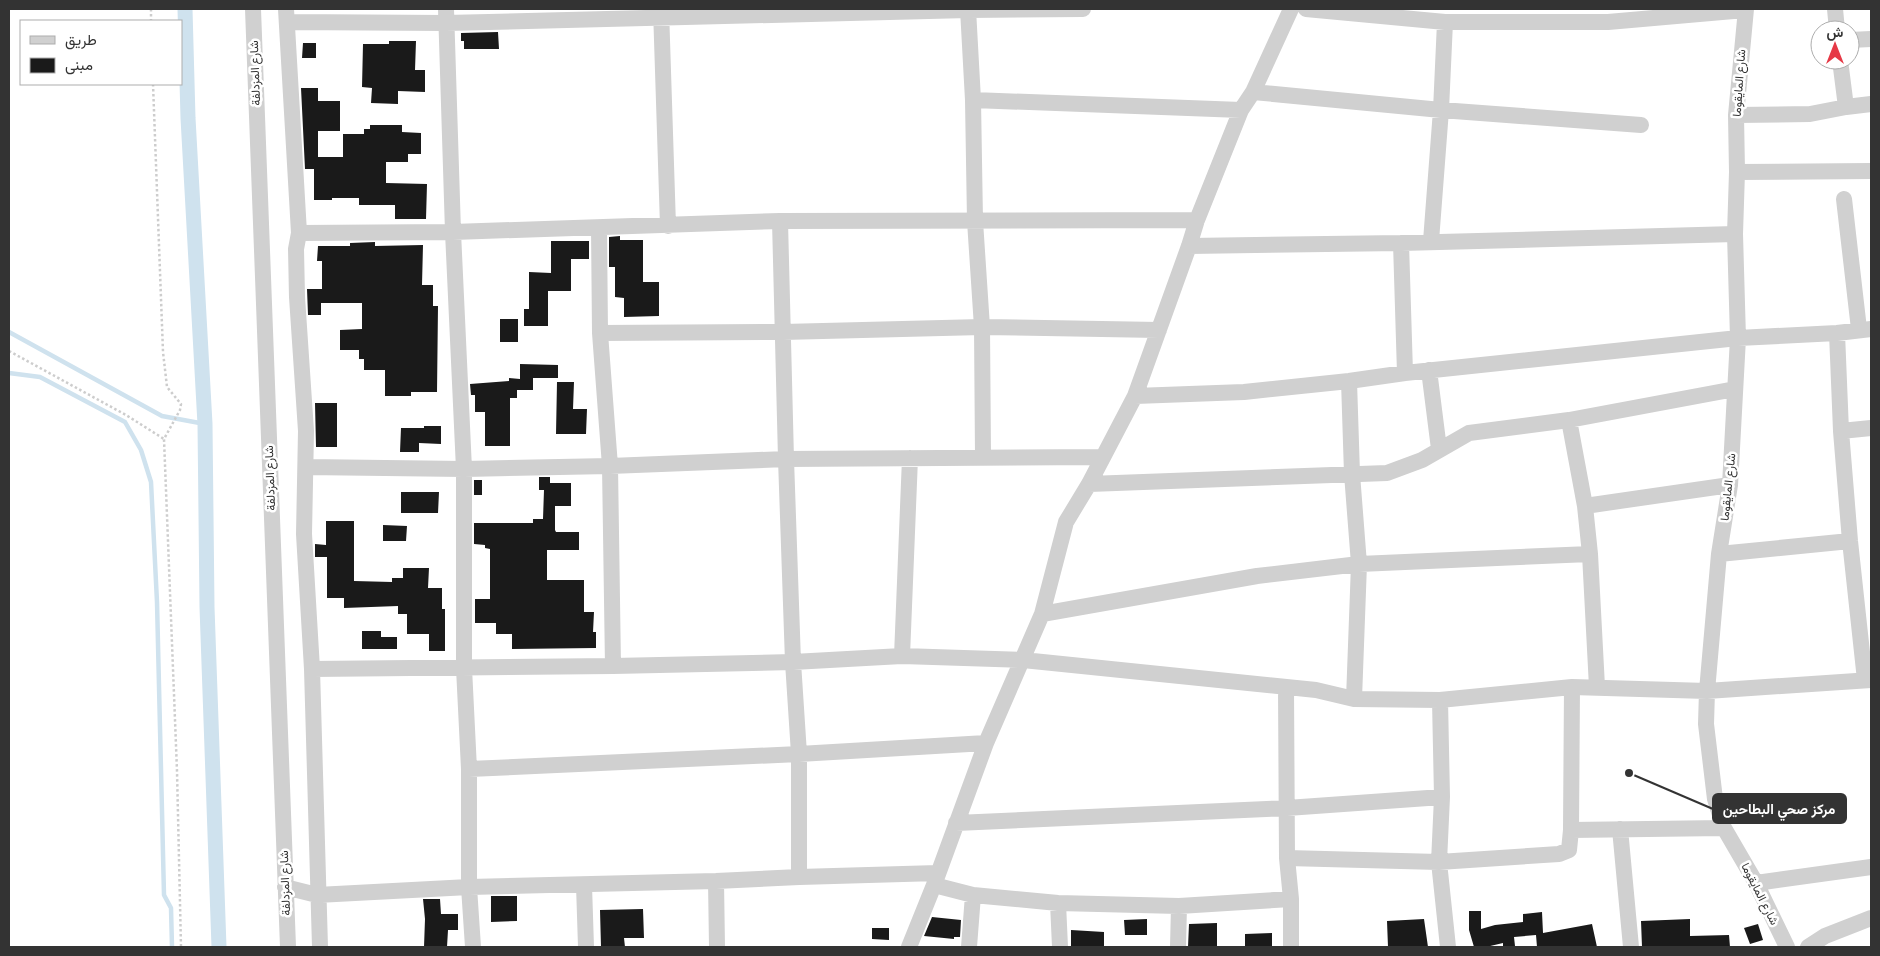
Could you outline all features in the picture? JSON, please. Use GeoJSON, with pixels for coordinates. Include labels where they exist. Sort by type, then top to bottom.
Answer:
{"type":"FeatureCollection","features":[{"type":"Feature","properties":{"kind":"street","name":"شارع المزدلفة"},"geometry":{"type":"LineString","coordinates":[[253,9],[288,947]]}},
{"type":"Feature","properties":{"kind":"street"},"geometry":{"type":"LineString","coordinates":[[968,9],[973,100],[975,221],[982,327],[983,457]]}},
{"type":"Feature","properties":{"kind":"street"},"geometry":{"type":"LineString","coordinates":[[320,947],[312,670],[304,534],[306,431],[297,297],[296,249],[299,233],[287,15],[446,16],[1083,9]]}},
{"type":"Feature","properties":{"kind":"street"},"geometry":{"type":"LineString","coordinates":[[909,947],[986,743],[1042,614],[1066,522],[1089,484],[1135,396],[1197,220],[1241,110],[1253,92],[1291,9]]}},
{"type":"Feature","properties":{"kind":"street"},"geometry":{"type":"LineString","coordinates":[[1306,9],[1445,22],[1746,10]]}},
{"type":"Feature","properties":{"kind":"street","name":"شارع المايقوما"},"geometry":{"type":"LineString","coordinates":[[1746,10],[1736,114],[1735,234],[1738,338],[1730,485],[1719,554],[1707,691],[1706,736],[1715,799],[1724,828],[1756,883],[1787,947]]}},
{"type":"Feature","properties":{"kind":"street"},"geometry":{"type":"LineString","coordinates":[[661,13],[668,226]]}},
{"type":"Feature","properties":{"kind":"street"},"geometry":{"type":"LineString","coordinates":[[446,16],[452,232],[464,470],[464,668],[469,769],[469,887],[473,947]]}},
{"type":"Feature","properties":{"kind":"street"},"geometry":{"type":"LineString","coordinates":[[1431,241],[1441,110],[1445,22]]}},
{"type":"Feature","properties":{"kind":"street"},"geometry":{"type":"LineString","coordinates":[[1841,70],[1846,107]]}},
{"type":"Feature","properties":{"kind":"street"},"geometry":{"type":"LineString","coordinates":[[1253,92],[1441,110],[1641,125]]}},
{"type":"Feature","properties":{"kind":"street"},"geometry":{"type":"LineString","coordinates":[[973,100],[1241,110]]}},
{"type":"Feature","properties":{"kind":"street"},"geometry":{"type":"LineString","coordinates":[[1736,114],[1810,114],[1871,104]]}},
{"type":"Feature","properties":{"kind":"street"},"geometry":{"type":"LineString","coordinates":[[1737,172],[1871,171]]}},
{"type":"Feature","properties":{"kind":"street"},"geometry":{"type":"LineString","coordinates":[[1135,396],[1244,392],[1429,370],[1738,338],[1837,333],[1865,329],[1844,199]]}},
{"type":"Feature","properties":{"kind":"street"},"geometry":{"type":"LineString","coordinates":[[299,233],[452,232],[780,221],[1197,220]]}},
{"type":"Feature","properties":{"kind":"street"},"geometry":{"type":"LineString","coordinates":[[780,221],[793,662],[799,754],[799,877]]}},
{"type":"Feature","properties":{"kind":"street"},"geometry":{"type":"LineString","coordinates":[[598,228],[600,333],[610,466],[613,666]]}},
{"type":"Feature","properties":{"kind":"street"},"geometry":{"type":"LineString","coordinates":[[1189,246],[1400,243],[1735,234]]}},
{"type":"Feature","properties":{"kind":"street"},"geometry":{"type":"LineString","coordinates":[[1400,243],[1405,373]]}},
{"type":"Feature","properties":{"kind":"street"},"geometry":{"type":"LineString","coordinates":[[600,333],[783,332],[982,327],[1159,330]]}},
{"type":"Feature","properties":{"kind":"street"},"geometry":{"type":"LineString","coordinates":[[312,670],[793,662],[902,656],[1023,660],[1316,690],[1354,699],[1440,700],[1572,687],[1707,691],[1868,680],[1850,541],[1841,430],[1837,333]]}},
{"type":"Feature","properties":{"kind":"street"},"geometry":{"type":"LineString","coordinates":[[1429,370],[1439,449]]}},
{"type":"Feature","properties":{"kind":"street"},"geometry":{"type":"LineString","coordinates":[[1349,381],[1352,474],[1359,564],[1354,699]]}},
{"type":"Feature","properties":{"kind":"street"},"geometry":{"type":"LineString","coordinates":[[1089,484],[1387,473],[1422,460],[1474,431],[1569,420],[1735,389]]}},
{"type":"Feature","properties":{"kind":"street"},"geometry":{"type":"LineString","coordinates":[[1569,420],[1585,506],[1590,554],[1597,687]]}},
{"type":"Feature","properties":{"kind":"street"},"geometry":{"type":"LineString","coordinates":[[1841,430],[1871,428]]}},
{"type":"Feature","properties":{"kind":"street"},"geometry":{"type":"LineString","coordinates":[[902,656],[910,458]]}},
{"type":"Feature","properties":{"kind":"street"},"geometry":{"type":"LineString","coordinates":[[306,467],[464,470],[786,459],[1101,458]]}},
{"type":"Feature","properties":{"kind":"street"},"geometry":{"type":"LineString","coordinates":[[1585,506],[1730,485]]}},
{"type":"Feature","properties":{"kind":"street"},"geometry":{"type":"LineString","coordinates":[[1719,554],[1850,541]]}},
{"type":"Feature","properties":{"kind":"street"},"geometry":{"type":"LineString","coordinates":[[1042,614],[1257,576],[1359,564],[1590,554]]}},
{"type":"Feature","properties":{"kind":"street"},"geometry":{"type":"LineString","coordinates":[[1287,858],[1438,862],[1559,854],[1569,850],[1572,687]]}},
{"type":"Feature","properties":{"kind":"street"},"geometry":{"type":"LineString","coordinates":[[1286,688],[1287,858],[1291,899],[1291,947]]}},
{"type":"Feature","properties":{"kind":"street"},"geometry":{"type":"LineString","coordinates":[[1440,700],[1442,797],[1438,862],[1448,947]]}},
{"type":"Feature","properties":{"kind":"street"},"geometry":{"type":"LineString","coordinates":[[469,769],[799,754],[986,743]]}},
{"type":"Feature","properties":{"kind":"street"},"geometry":{"type":"LineString","coordinates":[[956,823],[1287,808],[1442,797]]}},
{"type":"Feature","properties":{"kind":"street"},"geometry":{"type":"LineString","coordinates":[[1570,830],[1724,828]]}},
{"type":"Feature","properties":{"kind":"street"},"geometry":{"type":"LineString","coordinates":[[1620,829],[1631,947]]}},
{"type":"Feature","properties":{"kind":"street"},"geometry":{"type":"LineString","coordinates":[[1756,883],[1871,868]]}},
{"type":"Feature","properties":{"kind":"street"},"geometry":{"type":"LineString","coordinates":[[285,887],[318,895],[469,887],[799,877],[936,879],[973,895],[1058,903],[1179,906],[1291,899]]}},
{"type":"Feature","properties":{"kind":"street"},"geometry":{"type":"LineString","coordinates":[[716,881],[717,947]]}},
{"type":"Feature","properties":{"kind":"street"},"geometry":{"type":"LineString","coordinates":[[584,884],[586,947]]}},
{"type":"Feature","properties":{"kind":"street"},"geometry":{"type":"LineString","coordinates":[[969,947],[973,895]]}},
{"type":"Feature","properties":{"kind":"street"},"geometry":{"type":"LineString","coordinates":[[1058,903],[1060,947]]}},
{"type":"Feature","properties":{"kind":"street"},"geometry":{"type":"LineString","coordinates":[[1178,947],[1179,906]]}},
{"type":"Feature","properties":{"kind":"street"},"geometry":{"type":"LineString","coordinates":[[1808,947],[1825,936],[1871,918]]}},
{"type":"Feature","properties":{"kind":"path"},"geometry":{"type":"LineString","coordinates":[[153,85],[163,352],[167,387],[181,404],[180,410],[164,439],[177,771],[181,947]]}},
{"type":"Feature","properties":{"kind":"path"},"geometry":{"type":"LineString","coordinates":[[9,351],[126,415],[164,439]]}},
{"type":"Feature","properties":{"kind":"building"},"geometry":{"type":"Polygon","coordinates":[[[498,32],[499,49],[464,49],[464,41],[461,41],[461,33],[498,32]]]}},
{"type":"Feature","properties":{"kind":"building"},"geometry":{"type":"Polygon","coordinates":[[[389,41],[416,41],[415,70],[425,70],[425,92],[398,91],[398,104],[371,103],[372,88],[362,87],[363,44],[389,44],[389,41]]]}},
{"type":"Feature","properties":{"kind":"building"},"geometry":{"type":"Polygon","coordinates":[[[303,43],[316,43],[316,58],[302,58],[303,43]]]}},
{"type":"Feature","properties":{"kind":"building"},"geometry":{"type":"Polygon","coordinates":[[[301,88],[318,88],[318,101],[340,101],[340,131],[318,131],[318,157],[343,157],[343,134],[364,134],[364,129],[370,129],[370,125],[402,125],[402,132],[421,133],[421,154],[408,154],[408,162],[386,162],[386,183],[427,184],[426,219],[395,219],[395,205],[359,205],[359,198],[314,200],[314,169],[305,169],[301,88]]]}},
{"type":"Feature","properties":{"kind":"building"},"geometry":{"type":"Polygon","coordinates":[[[620,236],[620,240],[643,240],[643,282],[659,282],[659,316],[624,317],[624,298],[615,297],[615,267],[609,267],[609,237],[620,236]]]}},
{"type":"Feature","properties":{"kind":"building"},"geometry":{"type":"Polygon","coordinates":[[[551,241],[589,241],[589,259],[571,259],[571,291],[548,291],[548,326],[524,326],[524,309],[529,309],[529,272],[551,273],[551,241]]]}},
{"type":"Feature","properties":{"kind":"building"},"geometry":{"type":"Polygon","coordinates":[[[375,242],[375,246],[423,245],[422,285],[433,285],[433,306],[438,306],[437,392],[411,392],[411,396],[385,396],[385,370],[364,370],[364,359],[359,359],[359,350],[340,350],[340,330],[362,329],[362,303],[321,303],[321,315],[308,315],[307,289],[322,289],[322,261],[317,261],[318,246],[350,246],[350,243],[375,242]]]}},
{"type":"Feature","properties":{"kind":"building"},"geometry":{"type":"Polygon","coordinates":[[[500,319],[518,319],[518,342],[500,342],[500,319]]]}},
{"type":"Feature","properties":{"kind":"building"},"geometry":{"type":"Polygon","coordinates":[[[520,364],[558,365],[558,378],[533,378],[533,390],[517,390],[517,398],[510,398],[510,446],[485,446],[485,412],[475,412],[475,395],[471,395],[470,384],[509,381],[509,378],[520,379],[520,364]]]}},
{"type":"Feature","properties":{"kind":"building"},"geometry":{"type":"Polygon","coordinates":[[[557,382],[574,382],[573,409],[587,409],[586,434],[556,434],[557,382]]]}},
{"type":"Feature","properties":{"kind":"building"},"geometry":{"type":"Polygon","coordinates":[[[315,403],[337,403],[337,447],[316,447],[315,403]]]}},
{"type":"Feature","properties":{"kind":"building"},"geometry":{"type":"Polygon","coordinates":[[[424,426],[441,426],[441,444],[419,443],[419,452],[400,452],[401,428],[424,428],[424,426]]]}},
{"type":"Feature","properties":{"kind":"building"},"geometry":{"type":"Polygon","coordinates":[[[539,477],[550,477],[550,483],[571,483],[571,506],[555,506],[555,530],[556,532],[579,532],[579,550],[547,550],[547,580],[584,580],[584,612],[594,612],[593,632],[596,632],[596,648],[512,649],[512,634],[496,634],[496,623],[475,623],[475,599],[490,599],[490,549],[485,548],[485,545],[474,544],[474,523],[533,523],[533,519],[543,519],[544,490],[539,490],[539,477]]]}},
{"type":"Feature","properties":{"kind":"building"},"geometry":{"type":"Polygon","coordinates":[[[474,480],[482,480],[482,495],[474,495],[474,480]]]}},
{"type":"Feature","properties":{"kind":"building"},"geometry":{"type":"Polygon","coordinates":[[[401,492],[439,492],[438,513],[401,513],[401,492]]]}},
{"type":"Feature","properties":{"kind":"building"},"geometry":{"type":"Polygon","coordinates":[[[326,521],[354,521],[354,581],[392,582],[392,578],[403,578],[403,568],[429,568],[428,588],[442,588],[442,609],[445,609],[445,651],[429,651],[429,634],[407,634],[407,614],[398,614],[398,606],[344,608],[344,598],[327,598],[327,557],[315,557],[315,544],[326,545],[326,521]]]}},
{"type":"Feature","properties":{"kind":"building"},"geometry":{"type":"Polygon","coordinates":[[[383,525],[407,526],[406,541],[383,541],[383,525]]]}},
{"type":"Feature","properties":{"kind":"building"},"geometry":{"type":"Polygon","coordinates":[[[362,631],[381,631],[381,637],[397,637],[397,649],[362,649],[362,631]]]}},
{"type":"Feature","properties":{"kind":"building"},"geometry":{"type":"Polygon","coordinates":[[[491,896],[517,896],[517,921],[491,922],[491,896]]]}},
{"type":"Feature","properties":{"kind":"building"},"geometry":{"type":"Polygon","coordinates":[[[423,899],[440,899],[441,914],[458,914],[458,930],[448,930],[447,947],[424,947],[425,919],[423,899]]]}},
{"type":"Feature","properties":{"kind":"building"},"geometry":{"type":"Polygon","coordinates":[[[643,909],[644,938],[624,938],[625,947],[601,947],[600,910],[643,909]]]}},
{"type":"Feature","properties":{"kind":"building"},"geometry":{"type":"Polygon","coordinates":[[[1469,911],[1481,911],[1481,929],[1495,925],[1523,922],[1523,914],[1542,912],[1543,933],[1592,924],[1597,947],[1537,947],[1536,935],[1514,937],[1515,946],[1503,946],[1503,943],[1486,947],[1474,947],[1469,930],[1469,911]]]}},
{"type":"Feature","properties":{"kind":"building"},"geometry":{"type":"Polygon","coordinates":[[[932,917],[961,920],[960,937],[954,937],[954,939],[924,936],[932,917]]]}},
{"type":"Feature","properties":{"kind":"building"},"geometry":{"type":"Polygon","coordinates":[[[1147,919],[1147,935],[1125,935],[1124,920],[1147,919]]]}},
{"type":"Feature","properties":{"kind":"building"},"geometry":{"type":"Polygon","coordinates":[[[1424,919],[1428,947],[1388,947],[1387,921],[1424,919]]]}},
{"type":"Feature","properties":{"kind":"building"},"geometry":{"type":"Polygon","coordinates":[[[1690,919],[1690,936],[1729,935],[1730,947],[1642,947],[1641,921],[1690,919]]]}},
{"type":"Feature","properties":{"kind":"building"},"geometry":{"type":"Polygon","coordinates":[[[1217,923],[1217,947],[1188,947],[1189,924],[1217,923]]]}},
{"type":"Feature","properties":{"kind":"building"},"geometry":{"type":"Polygon","coordinates":[[[1758,924],[1763,940],[1750,944],[1744,928],[1758,924]]]}},
{"type":"Feature","properties":{"kind":"building"},"geometry":{"type":"Polygon","coordinates":[[[872,928],[889,928],[889,940],[872,939],[872,928]]]}},
{"type":"Feature","properties":{"kind":"building"},"geometry":{"type":"Polygon","coordinates":[[[1071,930],[1104,932],[1104,947],[1071,947],[1071,930]]]}},
{"type":"Feature","properties":{"kind":"building"},"geometry":{"type":"Polygon","coordinates":[[[1272,933],[1272,947],[1245,947],[1245,934],[1272,933]]]}},
{"type":"Feature","properties":{"kind":"waterway"},"geometry":{"type":"LineString","coordinates":[[185,9],[188,118],[205,424],[207,607],[219,947]]}},
{"type":"Feature","properties":{"kind":"waterway"},"geometry":{"type":"LineString","coordinates":[[9,332],[162,416],[205,424]]}},
{"type":"Feature","properties":{"kind":"waterway"},"geometry":{"type":"LineString","coordinates":[[9,373],[40,377],[125,422],[141,450],[151,482],[157,602],[164,895],[171,908],[172,947]]}},
{"type":"Feature","properties":{"kind":"place","name":"مركز صحي البطاحين"},"geometry":{"type":"Point","coordinates":[1629,773]}}]}
